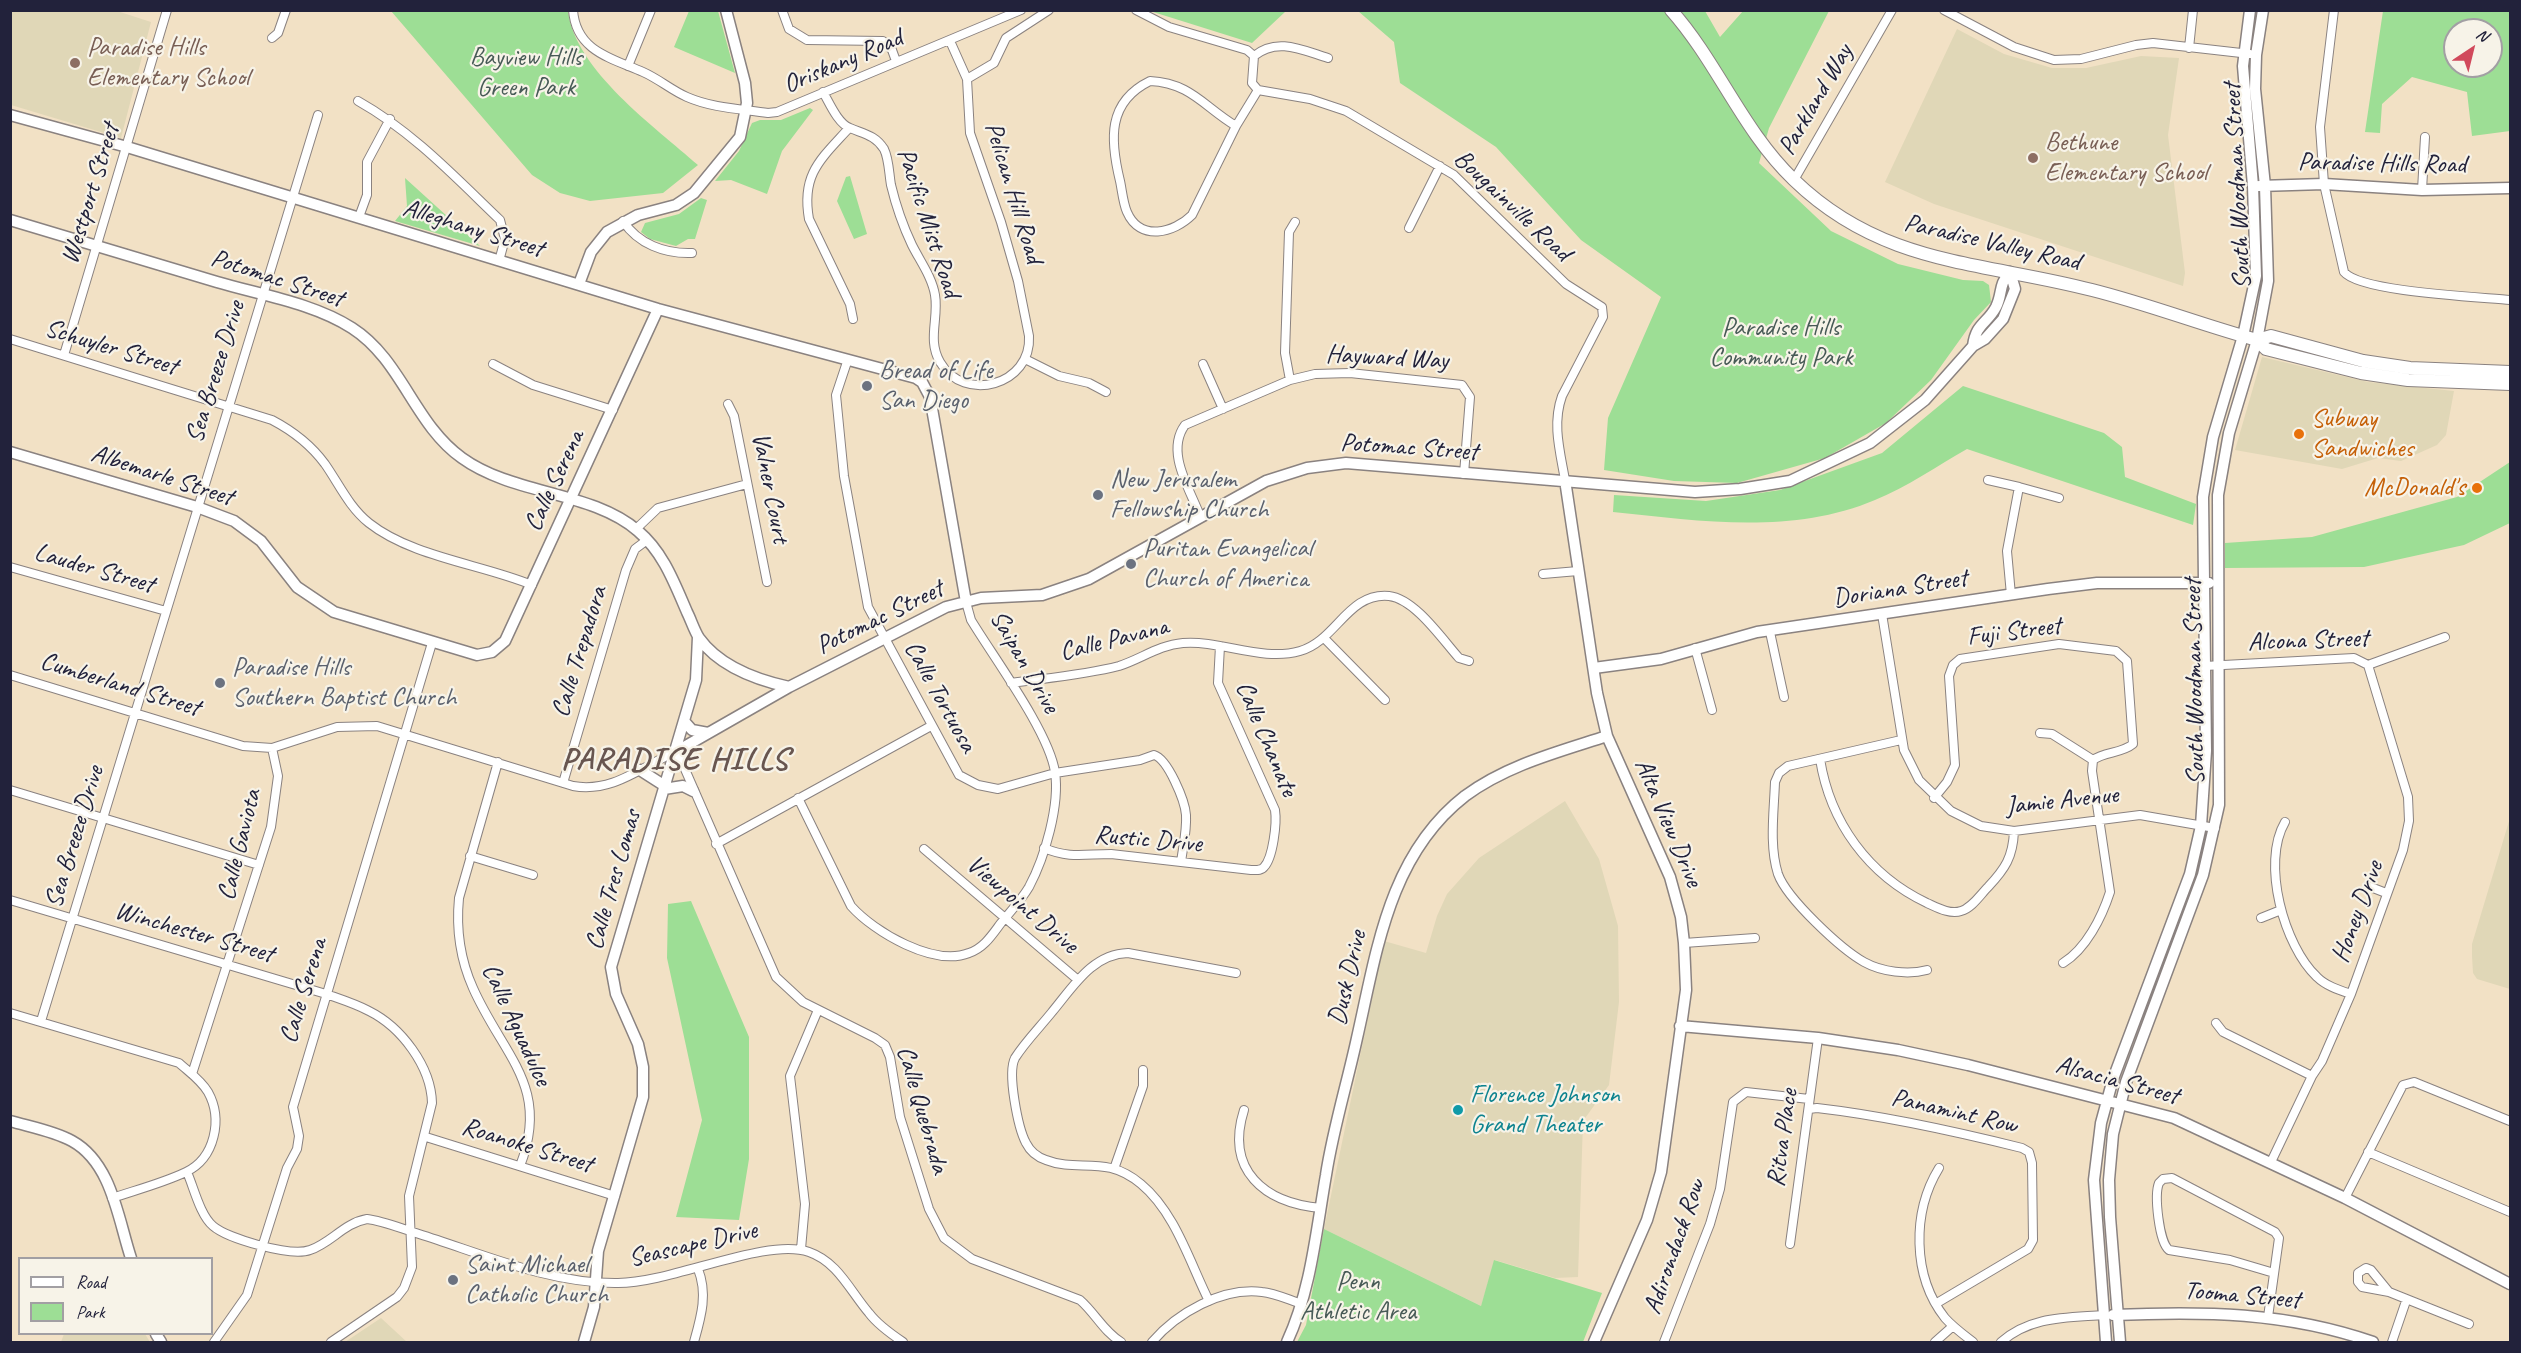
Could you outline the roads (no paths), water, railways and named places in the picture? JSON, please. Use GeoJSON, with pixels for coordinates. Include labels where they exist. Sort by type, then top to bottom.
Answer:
{"type":"FeatureCollection","features":[{"type":"Feature","properties":{"kind":"main road","name":"Paradise Valley Road"},"geometry":{"type":"LineString","coordinates":[[1671,10],[1716,71],[1749,127],[1794,180],[1842,218],[1892,243],[1940,259],[2092,290],[2257,340],[2266,349],[2361,373],[2449,384],[2511,384]]}},
{"type":"Feature","properties":{"kind":"main road","name":"Paradise Valley Road"},"geometry":{"type":"LineString","coordinates":[[2257,340],[2271,336],[2363,361],[2410,368],[2511,372]]}},
{"type":"Feature","properties":{"kind":"street","name":"Westport Street"},"geometry":{"type":"LineString","coordinates":[[64,355],[167,10]]}},
{"type":"Feature","properties":{"kind":"street"},"geometry":{"type":"LineString","coordinates":[[272,38],[278,33],[286,10]]}},
{"type":"Feature","properties":{"kind":"street","name":"Oriskany Road"},"geometry":{"type":"LineString","coordinates":[[573,10],[576,26],[586,44],[602,55],[661,80],[685,96],[703,103],[777,112],[1021,10]]}},
{"type":"Feature","properties":{"kind":"street"},"geometry":{"type":"LineString","coordinates":[[628,66],[651,10]]}},
{"type":"Feature","properties":{"kind":"street"},"geometry":{"type":"LineString","coordinates":[[579,284],[595,245],[608,232],[623,221],[676,206],[693,193],[740,136],[746,110],[745,83],[726,10]]}},
{"type":"Feature","properties":{"kind":"street"},"geometry":{"type":"LineString","coordinates":[[782,10],[789,29],[801,38],[883,41],[892,50],[896,61]]}},
{"type":"Feature","properties":{"kind":"street"},"geometry":{"type":"LineString","coordinates":[[967,79],[994,63],[1006,38],[1049,10]]}},
{"type":"Feature","properties":{"kind":"street","name":"Parkland Way"},"geometry":{"type":"LineString","coordinates":[[1794,180],[1892,10]]}},
{"type":"Feature","properties":{"kind":"street"},"geometry":{"type":"LineString","coordinates":[[1944,10],[2014,47],[2043,58],[2081,59],[2153,43],[2250,54]]}},
{"type":"Feature","properties":{"kind":"street"},"geometry":{"type":"LineString","coordinates":[[2189,48],[2193,10]]}},
{"type":"Feature","properties":{"kind":"street","name":"South Woodman Street"},"geometry":{"type":"LineString","coordinates":[[2120,1342],[2109,1180],[2113,1134],[2120,1105],[2204,876],[2215,828],[2220,782],[2217,514],[2222,464],[2257,340],[2268,281],[2265,186],[2250,54],[2250,10]]}},
{"type":"Feature","properties":{"kind":"street","name":"South Woodman Street"},"geometry":{"type":"LineString","coordinates":[[2106,1342],[2094,1180],[2100,1123],[2190,874],[2201,826],[2206,771],[2203,497],[2208,464],[2243,336],[2256,276],[2253,186],[2244,87],[2250,54],[2263,10]]}},
{"type":"Feature","properties":{"kind":"street"},"geometry":{"type":"LineString","coordinates":[[2334,10],[2320,127],[2324,184],[2340,263],[2349,278],[2387,287],[2511,300]]}},
{"type":"Feature","properties":{"kind":"street"},"geometry":{"type":"LineString","coordinates":[[1137,12],[1169,27],[1247,50],[1254,56]]}},
{"type":"Feature","properties":{"kind":"street","name":"Pelican Hill Road"},"geometry":{"type":"LineString","coordinates":[[950,41],[967,79],[970,133],[1001,222],[1018,281],[1029,336],[1025,359]]}},
{"type":"Feature","properties":{"kind":"street"},"geometry":{"type":"LineString","coordinates":[[1236,126],[1197,95],[1157,82],[1150,81],[1141,86],[1126,99],[1117,116],[1112,140],[1127,213],[1143,228],[1159,233],[1170,230],[1192,215],[1236,126],[1258,90],[1252,83],[1254,56],[1264,48],[1283,45],[1328,58]]}},
{"type":"Feature","properties":{"kind":"street","name":"Bougainville Road"},"geometry":{"type":"LineString","coordinates":[[1258,90],[1310,99],[1346,111],[1440,166],[1473,191],[1566,284],[1602,307],[1603,317],[1600,322]]}},
{"type":"Feature","properties":{"kind":"street","name":"Pacific Mist Road"},"geometry":{"type":"LineString","coordinates":[[823,92],[849,128],[871,135],[887,156],[899,213],[934,291],[936,309],[933,346],[943,367],[964,382],[985,386],[999,383],[1012,376],[1025,359]]}},
{"type":"Feature","properties":{"kind":"street"},"geometry":{"type":"LineString","coordinates":[[358,101],[390,119],[413,137],[500,220],[505,239],[499,261]]}},
{"type":"Feature","properties":{"kind":"street","name":"Alleghany Street"},"geometry":{"type":"LineString","coordinates":[[10,115],[127,147],[658,309],[847,362],[908,375],[922,382]]}},
{"type":"Feature","properties":{"kind":"street","name":"Sea Breeze Drive"},"geometry":{"type":"LineString","coordinates":[[41,1021],[318,115]]}},
{"type":"Feature","properties":{"kind":"street"},"geometry":{"type":"LineString","coordinates":[[359,217],[367,195],[367,162],[390,119]]}},
{"type":"Feature","properties":{"kind":"street"},"geometry":{"type":"LineString","coordinates":[[849,128],[815,168],[807,189],[807,205],[809,219],[850,304],[853,319]]}},
{"type":"Feature","properties":{"kind":"street"},"geometry":{"type":"LineString","coordinates":[[2422,190],[2426,137]]}},
{"type":"Feature","properties":{"kind":"street"},"geometry":{"type":"LineString","coordinates":[[1409,228],[1440,166]]}},
{"type":"Feature","properties":{"kind":"street","name":"Paradise Hills Road"},"geometry":{"type":"LineString","coordinates":[[2253,186],[2324,184],[2422,190],[2511,188]]}},
{"type":"Feature","properties":{"kind":"street","name":"Potomac Street"},"geometry":{"type":"LineString","coordinates":[[10,220],[262,294],[327,315],[347,324],[368,339],[389,364],[431,430],[464,460],[505,480],[570,499],[613,515],[636,529],[668,568],[698,637],[712,653],[770,684],[789,687],[946,607],[966,602],[1056,592],[1089,579],[1266,481],[1293,471],[1329,464],[1364,464],[1695,492],[1740,489],[1790,481],[1844,457],[1901,421],[1925,400],[1972,346],[1975,332],[1996,308],[2001,282],[2010,272]]}},
{"type":"Feature","properties":{"kind":"street"},"geometry":{"type":"LineString","coordinates":[[623,221],[632,235],[642,242],[682,254],[692,253]]}},
{"type":"Feature","properties":{"kind":"street"},"geometry":{"type":"LineString","coordinates":[[1290,380],[1285,342],[1289,232],[1295,222]]}},
{"type":"Feature","properties":{"kind":"street","name":"Calle Serena"},"geometry":{"type":"LineString","coordinates":[[477,655],[492,652],[505,642],[658,309]]}},
{"type":"Feature","properties":{"kind":"street","name":"Alta View Drive"},"geometry":{"type":"LineString","coordinates":[[1594,1342],[1647,1220],[1661,1172],[1686,990],[1681,917],[1670,877],[1606,736],[1556,434],[1558,408],[1562,396],[1600,322]]}},
{"type":"Feature","properties":{"kind":"street","name":"Schuyler Street"},"geometry":{"type":"LineString","coordinates":[[10,339],[272,420],[302,439],[325,464],[356,510],[377,529],[413,546],[532,585]]}},
{"type":"Feature","properties":{"kind":"street"},"geometry":{"type":"LineString","coordinates":[[1025,359],[1059,376],[1089,383],[1106,392]]}},
{"type":"Feature","properties":{"kind":"street","name":"Calle Tortuosa"},"geometry":{"type":"LineString","coordinates":[[847,362],[836,395],[844,476],[868,607],[958,775],[965,780],[998,789],[1055,773],[1140,760],[1154,754],[1160,756],[1182,798],[1186,814],[1181,862]]}},
{"type":"Feature","properties":{"kind":"street"},"geometry":{"type":"LineString","coordinates":[[493,364],[533,385],[613,410]]}},
{"type":"Feature","properties":{"kind":"street"},"geometry":{"type":"LineString","coordinates":[[1203,364],[1223,409]]}},
{"type":"Feature","properties":{"kind":"street","name":"Hayward Way"},"geometry":{"type":"LineString","coordinates":[[1200,516],[1176,454],[1178,434],[1185,426],[1290,380],[1335,372],[1462,385],[1470,397],[1464,474]]}},
{"type":"Feature","properties":{"kind":"street","name":"Saipan Drive"},"geometry":{"type":"LineString","coordinates":[[798,798],[852,906],[877,929],[926,953],[950,958],[979,948],[1005,918],[1029,888],[1044,848],[1056,804],[1052,755],[972,620],[966,602],[930,397],[922,382]]}},
{"type":"Feature","properties":{"kind":"street","name":"Valner Court"},"geometry":{"type":"LineString","coordinates":[[728,404],[734,416],[766,582]]}},
{"type":"Feature","properties":{"kind":"street","name":"Albemarle Street"},"geometry":{"type":"LineString","coordinates":[[10,452],[222,516],[250,531],[264,544],[297,587],[330,610],[477,655]]}},
{"type":"Feature","properties":{"kind":"street"},"geometry":{"type":"LineString","coordinates":[[1988,480],[2059,498]]}},
{"type":"Feature","properties":{"kind":"street"},"geometry":{"type":"LineString","coordinates":[[636,529],[658,508],[747,484]]}},
{"type":"Feature","properties":{"kind":"street"},"geometry":{"type":"LineString","coordinates":[[2011,594],[2007,551],[2019,488]]}},
{"type":"Feature","properties":{"kind":"street","name":"Calle Trepadora"},"geometry":{"type":"LineString","coordinates":[[563,783],[626,570],[635,549],[647,540]]}},
{"type":"Feature","properties":{"kind":"street","name":"Lauder Street"},"geometry":{"type":"LineString","coordinates":[[10,567],[166,611]]}},
{"type":"Feature","properties":{"kind":"street"},"geometry":{"type":"LineString","coordinates":[[1543,574],[1578,571]]}},
{"type":"Feature","properties":{"kind":"street","name":"Doriana Street"},"geometry":{"type":"LineString","coordinates":[[1594,668],[1661,659],[1757,632],[1770,632],[2011,594],[2097,583],[2217,583]]}},
{"type":"Feature","properties":{"kind":"street","name":"Calle Pavana"},"geometry":{"type":"LineString","coordinates":[[1011,683],[1121,665],[1166,646],[1189,643],[1283,654],[1306,649],[1324,638],[1357,604],[1377,596],[1390,596],[1409,603],[1460,658],[1469,661]]}},
{"type":"Feature","properties":{"kind":"street","name":"Jamie Avenue"},"geometry":{"type":"LineString","coordinates":[[1882,614],[1900,740],[1913,771],[1934,798],[1971,822],[2014,831],[2140,815],[2215,828]]}},
{"type":"Feature","properties":{"kind":"street"},"geometry":{"type":"LineString","coordinates":[[1770,632],[1784,697]]}},
{"type":"Feature","properties":{"kind":"street","name":"Calle Tres Lomas"},"geometry":{"type":"LineString","coordinates":[[584,1342],[593,1317],[598,1282],[598,1251],[641,1110],[643,1067],[638,1044],[616,994],[611,966],[677,751],[696,680],[698,637]]}},
{"type":"Feature","properties":{"kind":"street","name":"Alcona Street"},"geometry":{"type":"LineString","coordinates":[[2205,666],[2354,658],[2368,665],[2445,637]]}},
{"type":"Feature","properties":{"kind":"street"},"geometry":{"type":"LineString","coordinates":[[1324,638],[1385,700]]}},
{"type":"Feature","properties":{"kind":"street","name":"Calle Serena"},"geometry":{"type":"LineString","coordinates":[[214,1342],[246,1297],[287,1168],[297,1149],[299,1136],[293,1107],[432,643]]}},
{"type":"Feature","properties":{"kind":"street","name":"Fuji Street"},"geometry":{"type":"LineString","coordinates":[[1934,798],[1947,782],[1955,765],[1949,676],[1953,665],[1960,659],[2059,644],[2116,651],[2122,654],[2127,661],[2133,744],[2124,751],[2100,756],[2093,760]]}},
{"type":"Feature","properties":{"kind":"street","name":"Calle Chanate"},"geometry":{"type":"LineString","coordinates":[[1220,646],[1218,683],[1275,810],[1276,827],[1266,866],[1260,870],[1251,870]]}},
{"type":"Feature","properties":{"kind":"street"},"geometry":{"type":"LineString","coordinates":[[1695,648],[1712,710]]}},
{"type":"Feature","properties":{"kind":"street","name":"Honey Drive"},"geometry":{"type":"LineString","coordinates":[[2271,1162],[2312,1076],[2322,1061],[2350,994],[2403,850],[2409,821],[2408,797],[2368,665]]}},
{"type":"Feature","properties":{"kind":"street","name":"Cumberland Street"},"geometry":{"type":"LineString","coordinates":[[10,675],[243,746],[272,748],[344,726],[377,726],[563,783],[597,789],[608,786],[677,751],[789,687]]}},
{"type":"Feature","properties":{"kind":"street"},"geometry":{"type":"LineString","coordinates":[[684,721],[692,730],[708,733]]}},
{"type":"Feature","properties":{"kind":"street"},"geometry":{"type":"LineString","coordinates":[[716,844],[931,726]]}},
{"type":"Feature","properties":{"kind":"street"},"geometry":{"type":"LineString","coordinates":[[2040,733],[2052,734],[2093,760],[2092,771],[2098,819],[2110,892],[2107,904],[2078,954],[2063,963]]}},
{"type":"Feature","properties":{"kind":"street","name":"Dusk Drive"},"geometry":{"type":"LineString","coordinates":[[1287,1342],[1302,1304],[1333,1138],[1386,912],[1408,861],[1444,815],[1487,782],[1523,764],[1606,736]]}},
{"type":"Feature","properties":{"kind":"street"},"geometry":{"type":"LineString","coordinates":[[1900,740],[1788,766],[1779,773],[1775,782],[1774,858],[1782,884],[1792,900],[1863,961],[1911,974],[1927,970]]}},
{"type":"Feature","properties":{"kind":"street","name":"Calle Gaviota"},"geometry":{"type":"LineString","coordinates":[[192,1074],[271,826],[278,776],[272,748]]}},
{"type":"Feature","properties":{"kind":"street","name":"Calle Quebrada"},"geometry":{"type":"LineString","coordinates":[[677,751],[776,977],[790,993],[818,1010],[875,1038],[887,1049],[900,1117],[929,1209],[944,1238],[972,1259],[1080,1300],[1092,1310],[1112,1337],[1121,1342]]}},
{"type":"Feature","properties":{"kind":"street"},"geometry":{"type":"LineString","coordinates":[[1820,759],[1829,796],[1855,845],[1893,883],[1937,908],[1954,912],[1969,907],[2007,866],[2012,852],[2014,831]]}},
{"type":"Feature","properties":{"kind":"street","name":"Calle Aguadulce"},"geometry":{"type":"LineString","coordinates":[[498,762],[459,898],[459,940],[473,988],[522,1076],[528,1095],[530,1131],[520,1166]]}},
{"type":"Feature","properties":{"kind":"street"},"geometry":{"type":"LineString","coordinates":[[640,770],[665,787],[683,786],[693,791]]}},
{"type":"Feature","properties":{"kind":"street"},"geometry":{"type":"LineString","coordinates":[[10,790],[259,865]]}},
{"type":"Feature","properties":{"kind":"street"},"geometry":{"type":"LineString","coordinates":[[2285,822],[2279,832],[2274,870],[2281,910],[2304,961],[2318,978],[2350,994]]}},
{"type":"Feature","properties":{"kind":"street","name":"Rustic Drive"},"geometry":{"type":"LineString","coordinates":[[1044,848],[1069,856],[1112,854],[1251,870]]}},
{"type":"Feature","properties":{"kind":"street","name":"Viewpoint Drive"},"geometry":{"type":"LineString","coordinates":[[924,849],[1078,980],[1015,1059],[1011,1079],[1023,1138],[1034,1153],[1052,1162],[1114,1169],[1139,1182],[1167,1214],[1209,1301]]}},
{"type":"Feature","properties":{"kind":"street"},"geometry":{"type":"LineString","coordinates":[[470,856],[533,875]]}},
{"type":"Feature","properties":{"kind":"street"},"geometry":{"type":"LineString","coordinates":[[2368,886],[2386,893]]}},
{"type":"Feature","properties":{"kind":"street","name":"Winchester Street"},"geometry":{"type":"LineString","coordinates":[[10,900],[326,994],[381,1018],[400,1035],[416,1055],[432,1091],[426,1137],[409,1196],[408,1231],[412,1267],[404,1288],[397,1297],[331,1342]]}},
{"type":"Feature","properties":{"kind":"street"},"geometry":{"type":"LineString","coordinates":[[2261,918],[2281,910]]}},
{"type":"Feature","properties":{"kind":"street"},"geometry":{"type":"LineString","coordinates":[[1684,943],[1755,938]]}},
{"type":"Feature","properties":{"kind":"street"},"geometry":{"type":"LineString","coordinates":[[1078,980],[1101,959],[1116,953],[1128,953],[1236,973]]}},
{"type":"Feature","properties":{"kind":"street"},"geometry":{"type":"LineString","coordinates":[[801,1249],[805,1228],[805,1204],[790,1076],[818,1010]]}},
{"type":"Feature","properties":{"kind":"street"},"geometry":{"type":"LineString","coordinates":[[10,1013],[179,1063],[192,1074],[212,1100],[216,1123],[208,1151],[187,1172],[112,1198]]}},
{"type":"Feature","properties":{"kind":"street"},"geometry":{"type":"LineString","coordinates":[[2217,1023],[2223,1032],[2312,1076]]}},
{"type":"Feature","properties":{"kind":"street","name":"Alsacia Street"},"geometry":{"type":"LineString","coordinates":[[1680,1026],[1818,1038],[1968,1065],[2174,1118],[2345,1198],[2511,1284]]}},
{"type":"Feature","properties":{"kind":"street","name":"Ritva Place"},"geometry":{"type":"LineString","coordinates":[[1790,1244],[1818,1038]]}},
{"type":"Feature","properties":{"kind":"street"},"geometry":{"type":"LineString","coordinates":[[1114,1169],[1143,1086],[1143,1070]]}},
{"type":"Feature","properties":{"kind":"street"},"geometry":{"type":"LineString","coordinates":[[2345,1198],[2403,1085],[2414,1082],[2511,1121]]}},
{"type":"Feature","properties":{"kind":"street","name":"Adirondack Row"},"geometry":{"type":"LineString","coordinates":[[1664,1342],[1710,1224],[1720,1189],[1733,1102],[1746,1092],[1809,1099]]}},
{"type":"Feature","properties":{"kind":"street","name":"Panamint Row"},"geometry":{"type":"LineString","coordinates":[[1809,1109],[1883,1116],[1948,1129],[2022,1148],[2029,1152],[2032,1163],[2033,1240],[2027,1251],[1937,1303]]}},
{"type":"Feature","properties":{"kind":"street"},"geometry":{"type":"LineString","coordinates":[[1244,1110],[1238,1130],[1238,1145],[1245,1167],[1254,1180],[1281,1200],[1321,1208]]}},
{"type":"Feature","properties":{"kind":"street"},"geometry":{"type":"LineString","coordinates":[[10,1121],[57,1135],[79,1145],[100,1167],[131,1257]]}},
{"type":"Feature","properties":{"kind":"street","name":"Roanoke Street"},"geometry":{"type":"LineString","coordinates":[[426,1137],[615,1196]]}},
{"type":"Feature","properties":{"kind":"street"},"geometry":{"type":"LineString","coordinates":[[2368,1152],[2511,1212]]}},
{"type":"Feature","properties":{"kind":"street"},"geometry":{"type":"LineString","coordinates":[[1939,1168],[1923,1206],[1918,1239],[1922,1266],[1937,1303],[1953,1326],[1973,1342]]}},
{"type":"Feature","properties":{"kind":"street","name":"Seascape Drive"},"geometry":{"type":"LineString","coordinates":[[187,1172],[212,1225],[225,1233],[293,1252],[309,1251],[351,1224],[367,1219],[546,1274],[598,1282],[634,1282],[698,1269],[775,1248],[801,1249],[815,1254],[833,1266],[867,1312],[903,1342]]}},
{"type":"Feature","properties":{"kind":"street"},"geometry":{"type":"LineString","coordinates":[[2268,1317],[2279,1238],[2271,1228],[2220,1204],[2185,1184],[2166,1178],[2158,1183],[2163,1240],[2169,1250],[2230,1260],[2274,1273]]}},
{"type":"Feature","properties":{"kind":"street"},"geometry":{"type":"LineString","coordinates":[[694,1342],[703,1308],[701,1278],[698,1269]]}},
{"type":"Feature","properties":{"kind":"street"},"geometry":{"type":"LineString","coordinates":[[1152,1342],[1192,1310],[1209,1301],[1240,1291],[1263,1292],[1302,1304]]}},
{"type":"Feature","properties":{"kind":"street"},"geometry":{"type":"LineString","coordinates":[[2389,1292],[2406,1301],[2469,1324]]}},
{"type":"Feature","properties":{"kind":"street"},"geometry":{"type":"LineString","coordinates":[[2392,1342],[2406,1301]]}},
{"type":"Feature","properties":{"kind":"street","name":"Tooma Street"},"geometry":{"type":"LineString","coordinates":[[2104,1315],[2184,1311],[2268,1317],[2317,1326],[2373,1342]]}},
{"type":"Feature","properties":{"kind":"street"},"geometry":{"type":"LineString","coordinates":[[2001,1342],[2019,1329],[2037,1321],[2104,1315]]}},
{"type":"Feature","properties":{"kind":"street"},"geometry":{"type":"LineString","coordinates":[[1935,1342],[1953,1326]]}},
{"type":"Feature","properties":{"kind":"place","name":"Paradise Hills Elementary School"},"geometry":{"type":"Point","coordinates":[75,63]}},
{"type":"Feature","properties":{"kind":"place","name":"Bethune Elementary School"},"geometry":{"type":"Point","coordinates":[2033,158]}},
{"type":"Feature","properties":{"kind":"place","name":"Bread of Life San Diego"},"geometry":{"type":"Point","coordinates":[867,386]}},
{"type":"Feature","properties":{"kind":"place","name":"Subway Sandwiches"},"geometry":{"type":"Point","coordinates":[2299,434]}},
{"type":"Feature","properties":{"kind":"place","name":"McDonald's"},"geometry":{"type":"Point","coordinates":[2477,488]}},
{"type":"Feature","properties":{"kind":"place","name":"New Jerusalem Fellowship Church"},"geometry":{"type":"Point","coordinates":[1098,495]}},
{"type":"Feature","properties":{"kind":"place","name":"Puritan Evangelical Church of America"},"geometry":{"type":"Point","coordinates":[1131,564]}},
{"type":"Feature","properties":{"kind":"place","name":"Paradise Hills Southern Baptist Church"},"geometry":{"type":"Point","coordinates":[220,683]}},
{"type":"Feature","properties":{"kind":"place","name":"Florence Johnson Grand Theater"},"geometry":{"type":"Point","coordinates":[1458,1110]}},
{"type":"Feature","properties":{"kind":"place","name":"Saint Michael Catholic Church"},"geometry":{"type":"Point","coordinates":[453,1280]}},
{"type":"Feature","properties":{"kind":"district","name":"PARADISE HILLS"},"geometry":{"type":"Point","coordinates":[675,761]}},
{"type":"Feature","properties":{"kind":"park label","name":"Bayview Hills Green Park"},"geometry":{"type":"Point","coordinates":[526,73]}},
{"type":"Feature","properties":{"kind":"park label","name":"Paradise Hills Community Park"},"geometry":{"type":"Point","coordinates":[1781,343]}},
{"type":"Feature","properties":{"kind":"park label","name":"Penn Athletic Area"},"geometry":{"type":"Point","coordinates":[1358,1297]}}]}
